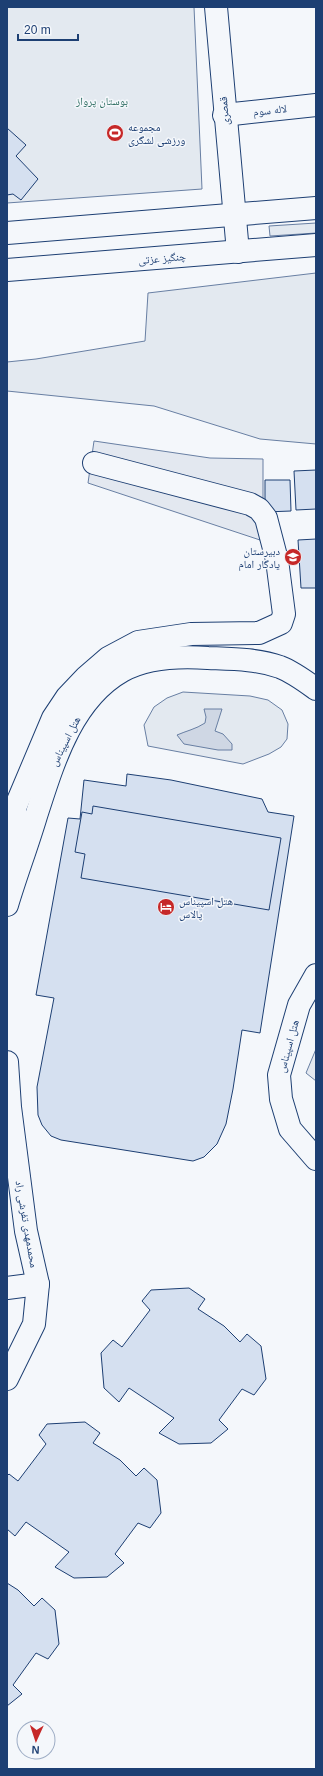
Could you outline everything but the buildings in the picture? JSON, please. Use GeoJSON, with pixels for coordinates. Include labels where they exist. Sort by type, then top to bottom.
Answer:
{"type":"FeatureCollection","features":[{"type":"Feature","properties":{"kind":"street","name":"قمصری"},"geometry":{"type":"LineString","coordinates":[[216,7],[224,114],[238,252]]}},
{"type":"Feature","properties":{"kind":"street","name":"لاله سوم"},"geometry":{"type":"LineString","coordinates":[[224,114],[316,105]]}},
{"type":"Feature","properties":{"kind":"street"},"geometry":{"type":"LineString","coordinates":[[7,232],[316,208]]}},
{"type":"Feature","properties":{"kind":"street","name":"چنگیز عزتی"},"geometry":{"type":"LineString","coordinates":[[7,270],[316,245]]}},
{"type":"Feature","properties":{"kind":"street"},"geometry":{"type":"LineString","coordinates":[[17,872],[15,808],[53,718],[67,697],[86,677],[108,658],[138,642],[191,634],[259,633],[281,623],[284,614],[277,560],[266,518],[259,509],[250,504],[94,463]]}},
{"type":"Feature","properties":{"kind":"street","name":"هتل اسپیناس"},"geometry":{"type":"LineString","coordinates":[[7,905],[50,771],[70,727],[88,700],[106,682],[123,670],[146,662],[171,657],[191,656],[256,661],[281,668],[316,689]]}},
{"type":"Feature","properties":{"kind":"street","name":"هتل اسپیناس"},"geometry":{"type":"LineString","coordinates":[[316,976],[299,1005],[279,1075],[281,1099],[290,1129],[316,1158]]}},
{"type":"Feature","properties":{"kind":"street","name":"محمدمهدی تفرشی راد"},"geometry":{"type":"LineString","coordinates":[[7,1062],[9,1107],[26,1231],[38,1284],[34,1324],[7,1379]]}},
{"type":"Feature","properties":{"kind":"street"},"geometry":{"type":"LineString","coordinates":[[7,1288],[38,1284]]}},
{"type":"Feature","properties":{"kind":"green space","name":"بوستان پرواز"},"geometry":{"type":"Polygon","coordinates":[[[7,7],[194,7],[202,189],[7,203],[7,7]]]}},
{"type":"Feature","properties":{"kind":"green space"},"geometry":{"type":"Polygon","coordinates":[[[316,223],[316,233],[270,236],[269,226],[316,223]]]}},
{"type":"Feature","properties":{"kind":"green space"},"geometry":{"type":"Polygon","coordinates":[[[316,273],[316,444],[260,439],[154,406],[7,391],[7,362],[36,359],[145,341],[148,293],[316,273]]]}},
{"type":"Feature","properties":{"kind":"green space"},"geometry":{"type":"Polygon","coordinates":[[[183,692],[250,696],[268,700],[282,710],[288,724],[287,739],[281,747],[269,754],[243,764],[148,746],[144,725],[154,707],[167,698],[183,692]]]}},
{"type":"Feature","properties":{"kind":"shaded area"},"geometry":{"type":"Polygon","coordinates":[[[94,441],[210,458],[263,459],[263,541],[88,483],[94,441]]]}},
{"type":"Feature","properties":{"kind":"shaded area"},"geometry":{"type":"Polygon","coordinates":[[[204,709],[222,709],[215,731],[223,734],[232,744],[232,750],[218,750],[184,744],[177,735],[205,723],[206,717],[204,709]]]}},
{"type":"Feature","properties":{"kind":"shaded area"},"geometry":{"type":"Polygon","coordinates":[[[316,1049],[316,1081],[306,1073],[316,1049]]]}},
{"type":"Feature","properties":{"kind":"place","name":"مجموعه ورزشی لشگری"},"geometry":{"type":"Point","coordinates":[115,133]}},
{"type":"Feature","properties":{"kind":"place","name":"دبیرستان یادگار امام"},"geometry":{"type":"Point","coordinates":[293,557]}},
{"type":"Feature","properties":{"kind":"place","name":"هتل اسپیناس پالاس"},"geometry":{"type":"Point","coordinates":[166,907]}}]}
